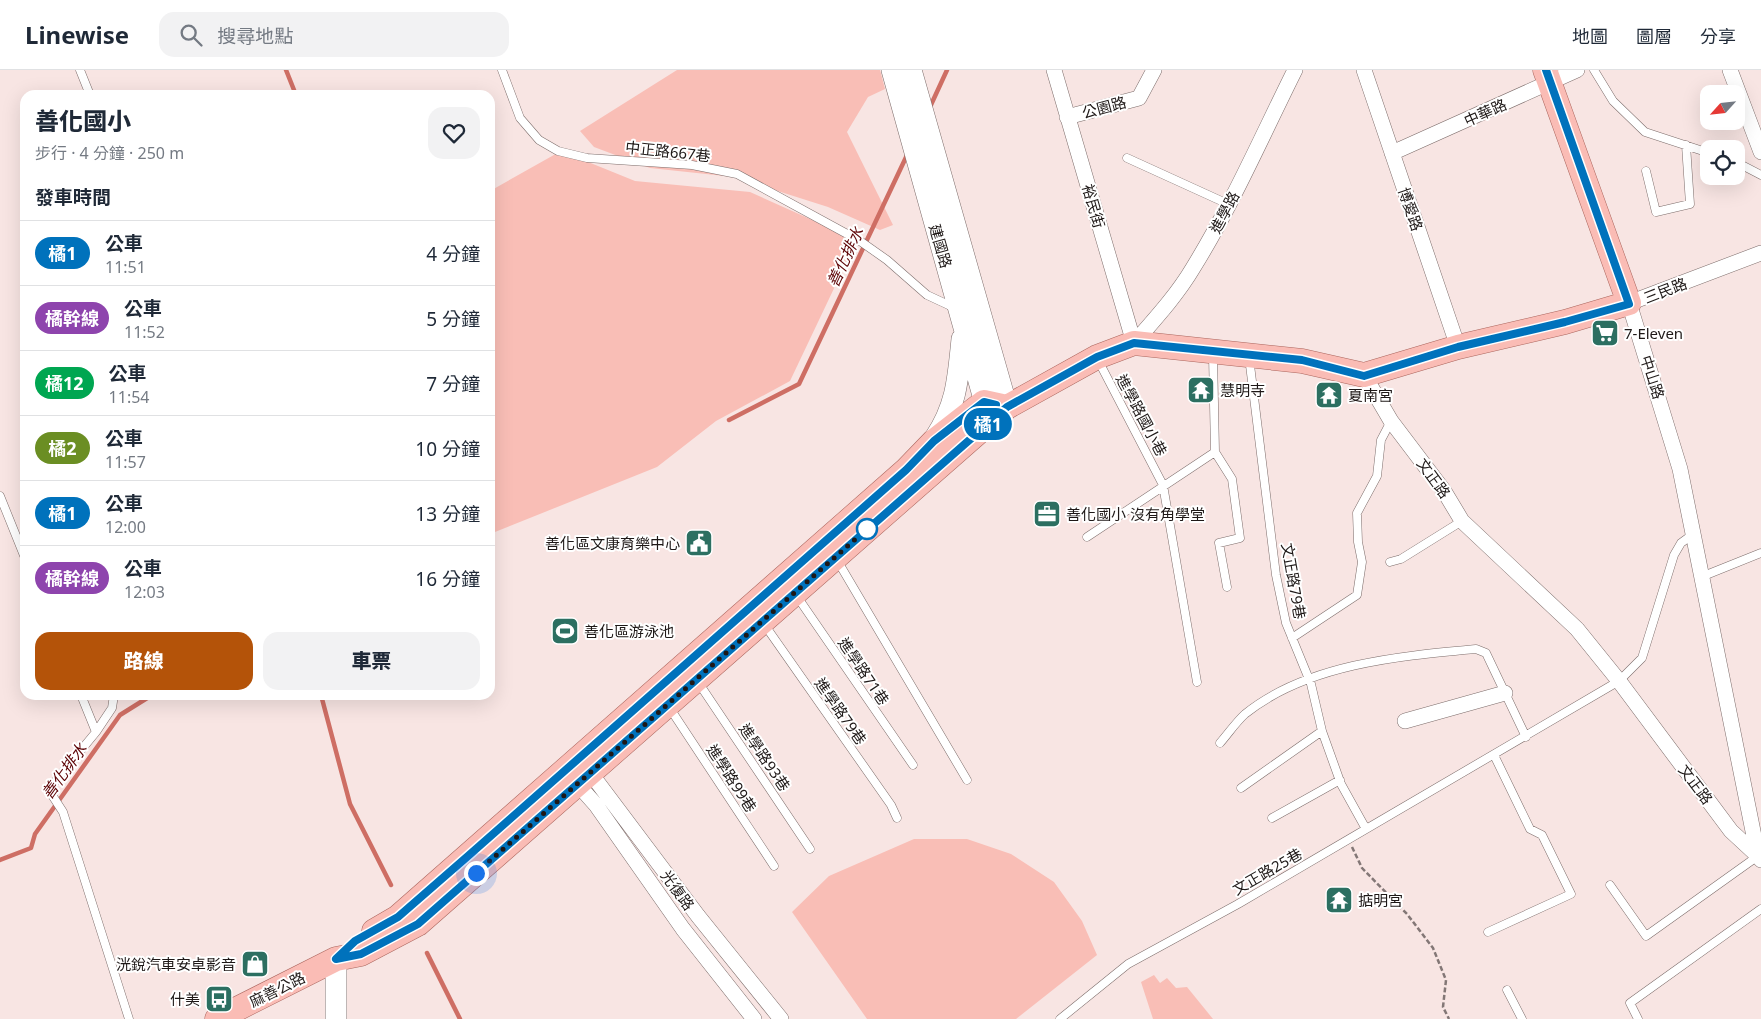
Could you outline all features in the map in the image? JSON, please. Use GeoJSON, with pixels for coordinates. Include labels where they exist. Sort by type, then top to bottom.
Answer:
{"type":"FeatureCollection","features":[{"type":"Feature","properties":{"kind":"main road","name":"中山路"},"geometry":{"type":"LineString","coordinates":[[1548,76],[1629,304]]}},
{"type":"Feature","properties":{"kind":"main road","name":"三民路"},"geometry":{"type":"LineString","coordinates":[[1364,376],[1458,347],[1565,322],[1629,304]]}},
{"type":"Feature","properties":{"kind":"main road"},"geometry":{"type":"LineString","coordinates":[[578,772],[906,470],[934,441],[1097,357],[1134,343],[1302,360],[1364,376]]}},
{"type":"Feature","properties":{"kind":"main road"},"geometry":{"type":"LineString","coordinates":[[336,959],[355,941],[398,917],[578,772],[697,680],[994,410]]}},
{"type":"Feature","properties":{"kind":"main road","name":"麻善公路"},"geometry":{"type":"LineString","coordinates":[[218,1019],[336,959]]}},
{"type":"Feature","properties":{"kind":"street","name":"建國路"},"geometry":{"type":"LineString","coordinates":[[892,70],[918,128],[994,410]]}},
{"type":"Feature","properties":{"kind":"street","name":"建國路"},"geometry":{"type":"LineString","coordinates":[[911,70],[920,104],[916,154],[961,319],[994,410]]}},
{"type":"Feature","properties":{"kind":"street","name":"裕民街"},"geometry":{"type":"LineString","coordinates":[[1054,70],[1134,343]]}},
{"type":"Feature","properties":{"kind":"street","name":"公園路"},"geometry":{"type":"LineString","coordinates":[[1067,117],[1139,98],[1154,70]]}},
{"type":"Feature","properties":{"kind":"street","name":"進學路"},"geometry":{"type":"LineString","coordinates":[[1134,343],[1159,315],[1193,269],[1295,70]]}},
{"type":"Feature","properties":{"kind":"street","name":"博愛路"},"geometry":{"type":"LineString","coordinates":[[1364,70],[1458,347]]}},
{"type":"Feature","properties":{"kind":"street","name":"中華路"},"geometry":{"type":"LineString","coordinates":[[1392,153],[1548,76],[1577,70]]}},
{"type":"Feature","properties":{"kind":"street"},"geometry":{"type":"LineString","coordinates":[[1730,70],[1761,152]]}},
{"type":"Feature","properties":{"kind":"street","name":"三民路"},"geometry":{"type":"LineString","coordinates":[[1629,304],[1761,253]]}},
{"type":"Feature","properties":{"kind":"street","name":"中山路"},"geometry":{"type":"LineString","coordinates":[[1629,304],[1674,443],[1687,498],[1700,577],[1760,857]]}},
{"type":"Feature","properties":{"kind":"street"},"geometry":{"type":"LineString","coordinates":[[934,441],[948,420],[953,404],[961,319]]}},
{"type":"Feature","properties":{"kind":"street","name":"文正路"},"geometry":{"type":"LineString","coordinates":[[1364,376],[1391,421],[1444,491],[1462,521],[1576,629],[1619,681],[1731,831],[1760,857]]}},
{"type":"Feature","properties":{"kind":"street"},"geometry":{"type":"LineString","coordinates":[[1405,721],[1505,693]]}},
{"type":"Feature","properties":{"kind":"street","name":"光復路"},"geometry":{"type":"LineString","coordinates":[[578,772],[596,805],[683,928],[754,1019]]}},
{"type":"Feature","properties":{"kind":"street","name":"光復路"},"geometry":{"type":"LineString","coordinates":[[578,772],[781,1019]]}},
{"type":"Feature","properties":{"kind":"street"},"geometry":{"type":"LineString","coordinates":[[336,959],[336,1019]]}},
{"type":"Feature","properties":{"kind":"lane"},"geometry":{"type":"LineString","coordinates":[[80,70],[88,90]]}},
{"type":"Feature","properties":{"kind":"lane","name":"中正路667巷"},"geometry":{"type":"LineString","coordinates":[[502,70],[520,118],[539,140],[558,151],[587,158],[692,165],[737,174],[860,241],[887,260],[927,295],[961,319]]}},
{"type":"Feature","properties":{"kind":"lane"},"geometry":{"type":"LineString","coordinates":[[1594,70],[1613,101],[1645,132],[1700,150]]}},
{"type":"Feature","properties":{"kind":"lane"},"geometry":{"type":"LineString","coordinates":[[1646,171],[1656,212],[1690,204],[1686,145]]}},
{"type":"Feature","properties":{"kind":"lane"},"geometry":{"type":"LineString","coordinates":[[1127,158],[1228,204]]}},
{"type":"Feature","properties":{"kind":"lane"},"geometry":{"type":"LineString","coordinates":[[1745,167],[1761,175]]}},
{"type":"Feature","properties":{"kind":"lane"},"geometry":{"type":"LineString","coordinates":[[1213,350],[1215,452],[1232,479],[1240,538],[1219,543],[1227,588]]}},
{"type":"Feature","properties":{"kind":"lane","name":"文正路79巷"},"geometry":{"type":"LineString","coordinates":[[1248,354],[1276,575],[1286,623],[1308,679],[1322,730],[1340,780],[1366,829]]}},
{"type":"Feature","properties":{"kind":"lane","name":"進學路國小巷"},"geometry":{"type":"LineString","coordinates":[[1097,357],[1163,485]]}},
{"type":"Feature","properties":{"kind":"lane"},"geometry":{"type":"LineString","coordinates":[[1292,638],[1357,595],[1362,562],[1358,542],[1357,513],[1377,476],[1381,440],[1391,421]]}},
{"type":"Feature","properties":{"kind":"lane"},"geometry":{"type":"LineString","coordinates":[[1087,538],[1163,485],[1215,452]]}},
{"type":"Feature","properties":{"kind":"lane"},"geometry":{"type":"LineString","coordinates":[[1163,485],[1197,682]]}},
{"type":"Feature","properties":{"kind":"lane"},"geometry":{"type":"LineString","coordinates":[[0,496],[20,546]]}},
{"type":"Feature","properties":{"kind":"lane"},"geometry":{"type":"LineString","coordinates":[[1390,562],[1401,559],[1462,521]]}},
{"type":"Feature","properties":{"kind":"lane","name":"文正路25巷"},"geometry":{"type":"LineString","coordinates":[[1060,1019],[1128,964],[1238,904],[1619,681],[1642,658],[1674,555],[1682,543],[1692,535]]}},
{"type":"Feature","properties":{"kind":"lane"},"geometry":{"type":"LineString","coordinates":[[1700,577],[1761,553]]}},
{"type":"Feature","properties":{"kind":"lane"},"geometry":{"type":"LineString","coordinates":[[834,557],[966,780]]}},
{"type":"Feature","properties":{"kind":"lane","name":"進學路71巷"},"geometry":{"type":"LineString","coordinates":[[794,592],[912,765]]}},
{"type":"Feature","properties":{"kind":"lane","name":"進學路79巷"},"geometry":{"type":"LineString","coordinates":[[761,620],[891,805],[897,818]]}},
{"type":"Feature","properties":{"kind":"lane"},"geometry":{"type":"LineString","coordinates":[[1220,743],[1244,715],[1274,694],[1308,679],[1400,656],[1476,649],[1486,653],[1526,737]]}},
{"type":"Feature","properties":{"kind":"lane","name":"進學路93巷"},"geometry":{"type":"LineString","coordinates":[[697,680],[810,849]]}},
{"type":"Feature","properties":{"kind":"lane"},"geometry":{"type":"LineString","coordinates":[[83,700],[96,732]]}},
{"type":"Feature","properties":{"kind":"lane"},"geometry":{"type":"LineString","coordinates":[[113,700],[112,708],[96,732],[53,784],[52,795],[63,812],[129,1019]]}},
{"type":"Feature","properties":{"kind":"lane","name":"進學路99巷"},"geometry":{"type":"LineString","coordinates":[[667,704],[774,866]]}},
{"type":"Feature","properties":{"kind":"lane"},"geometry":{"type":"LineString","coordinates":[[1241,788],[1322,730]]}},
{"type":"Feature","properties":{"kind":"lane"},"geometry":{"type":"LineString","coordinates":[[1488,932],[1571,894],[1542,835],[1530,829],[1494,755]]}},
{"type":"Feature","properties":{"kind":"lane"},"geometry":{"type":"LineString","coordinates":[[1272,818],[1340,780]]}},
{"type":"Feature","properties":{"kind":"lane"},"geometry":{"type":"LineString","coordinates":[[1610,885],[1646,936],[1760,857]]}},
{"type":"Feature","properties":{"kind":"lane"},"geometry":{"type":"LineString","coordinates":[[1638,1019],[1630,1003],[1761,909]]}},
{"type":"Feature","properties":{"kind":"lane"},"geometry":{"type":"LineString","coordinates":[[1507,990],[1522,1019]]}},
{"type":"Feature","properties":{"kind":"path"},"geometry":{"type":"LineString","coordinates":[[1348,839],[1362,868],[1406,914],[1433,948],[1446,980],[1443,1007],[1449,1019]]}},
{"type":"Feature","properties":{"kind":"shaded area"},"geometry":{"type":"Polygon","coordinates":[[[677,70],[880,70],[885,89],[868,97],[847,132],[893,225],[880,230],[828,207],[734,177],[650,168],[594,147],[580,131],[677,70]]]}},
{"type":"Feature","properties":{"kind":"shaded area"},"geometry":{"type":"Polygon","coordinates":[[[561,151],[635,181],[750,192],[857,240],[790,381],[716,421],[657,467],[495,532],[495,188],[561,151]]]}},
{"type":"Feature","properties":{"kind":"shaded area"},"geometry":{"type":"Polygon","coordinates":[[[914,839],[967,839],[1011,854],[1054,882],[1082,921],[1097,955],[1016,1019],[867,1019],[792,912],[829,876],[914,839]]]}},
{"type":"Feature","properties":{"kind":"shaded area"},"geometry":{"type":"Polygon","coordinates":[[[1154,975],[1160,983],[1167,978],[1176,988],[1187,987],[1213,1019],[1153,1019],[1141,982],[1154,975]]]}},
{"type":"Feature","properties":{"kind":"waterway"},"geometry":{"type":"LineString","coordinates":[[286,70],[294,90]]}},
{"type":"Feature","properties":{"kind":"waterway","name":"善化排水"},"geometry":{"type":"LineString","coordinates":[[930,107],[947,70]]}},
{"type":"Feature","properties":{"kind":"waterway","name":"善化排水"},"geometry":{"type":"LineString","coordinates":[[729,420],[799,384],[908,153]]}},
{"type":"Feature","properties":{"kind":"waterway","name":"善化排水"},"geometry":{"type":"LineString","coordinates":[[0,860],[31,848],[35,834],[120,715],[144,700]]}},
{"type":"Feature","properties":{"kind":"waterway"},"geometry":{"type":"LineString","coordinates":[[322,700],[350,804],[391,885]]}},
{"type":"Feature","properties":{"kind":"waterway"},"geometry":{"type":"LineString","coordinates":[[427,953],[460,1019]]}},
{"type":"Feature","properties":{"kind":"bus line","name":"橘1"},"geometry":{"type":"LineString","coordinates":[[996,405],[984,402],[934,441],[906,470],[578,759],[567,771],[398,917],[355,941],[336,959],[361,954],[418,924],[667,704],[697,680],[761,620],[1007,407],[1097,357],[1134,343],[1302,360],[1364,376],[1458,347],[1565,322],[1629,304],[1546,70]]}},
{"type":"Feature","properties":{"kind":"place","name":"7-Eleven"},"geometry":{"type":"Point","coordinates":[1605,333]}},
{"type":"Feature","properties":{"kind":"place","name":"慧明寺"},"geometry":{"type":"Point","coordinates":[1201,390]}},
{"type":"Feature","properties":{"kind":"place","name":"夏南宮"},"geometry":{"type":"Point","coordinates":[1329,395]}},
{"type":"Feature","properties":{"kind":"place","name":"善化國小 沒有角學堂"},"geometry":{"type":"Point","coordinates":[1047,514]}},
{"type":"Feature","properties":{"kind":"place","name":"善化區文康育樂中心"},"geometry":{"type":"Point","coordinates":[699,543]}},
{"type":"Feature","properties":{"kind":"place","name":"善化區游泳池"},"geometry":{"type":"Point","coordinates":[565,631]}},
{"type":"Feature","properties":{"kind":"place","name":"掂明宮"},"geometry":{"type":"Point","coordinates":[1339,900]}},
{"type":"Feature","properties":{"kind":"place","name":"洸銳汽車安卓影音"},"geometry":{"type":"Point","coordinates":[255,964]}},
{"type":"Feature","properties":{"kind":"place","name":"什美"},"geometry":{"type":"Point","coordinates":[219,999]}},
{"type":"Feature","properties":{"kind":"route"},"geometry":{"type":"LineString","coordinates":[[476,873],[667,704],[697,680],[761,620],[867,529]]}}]}
